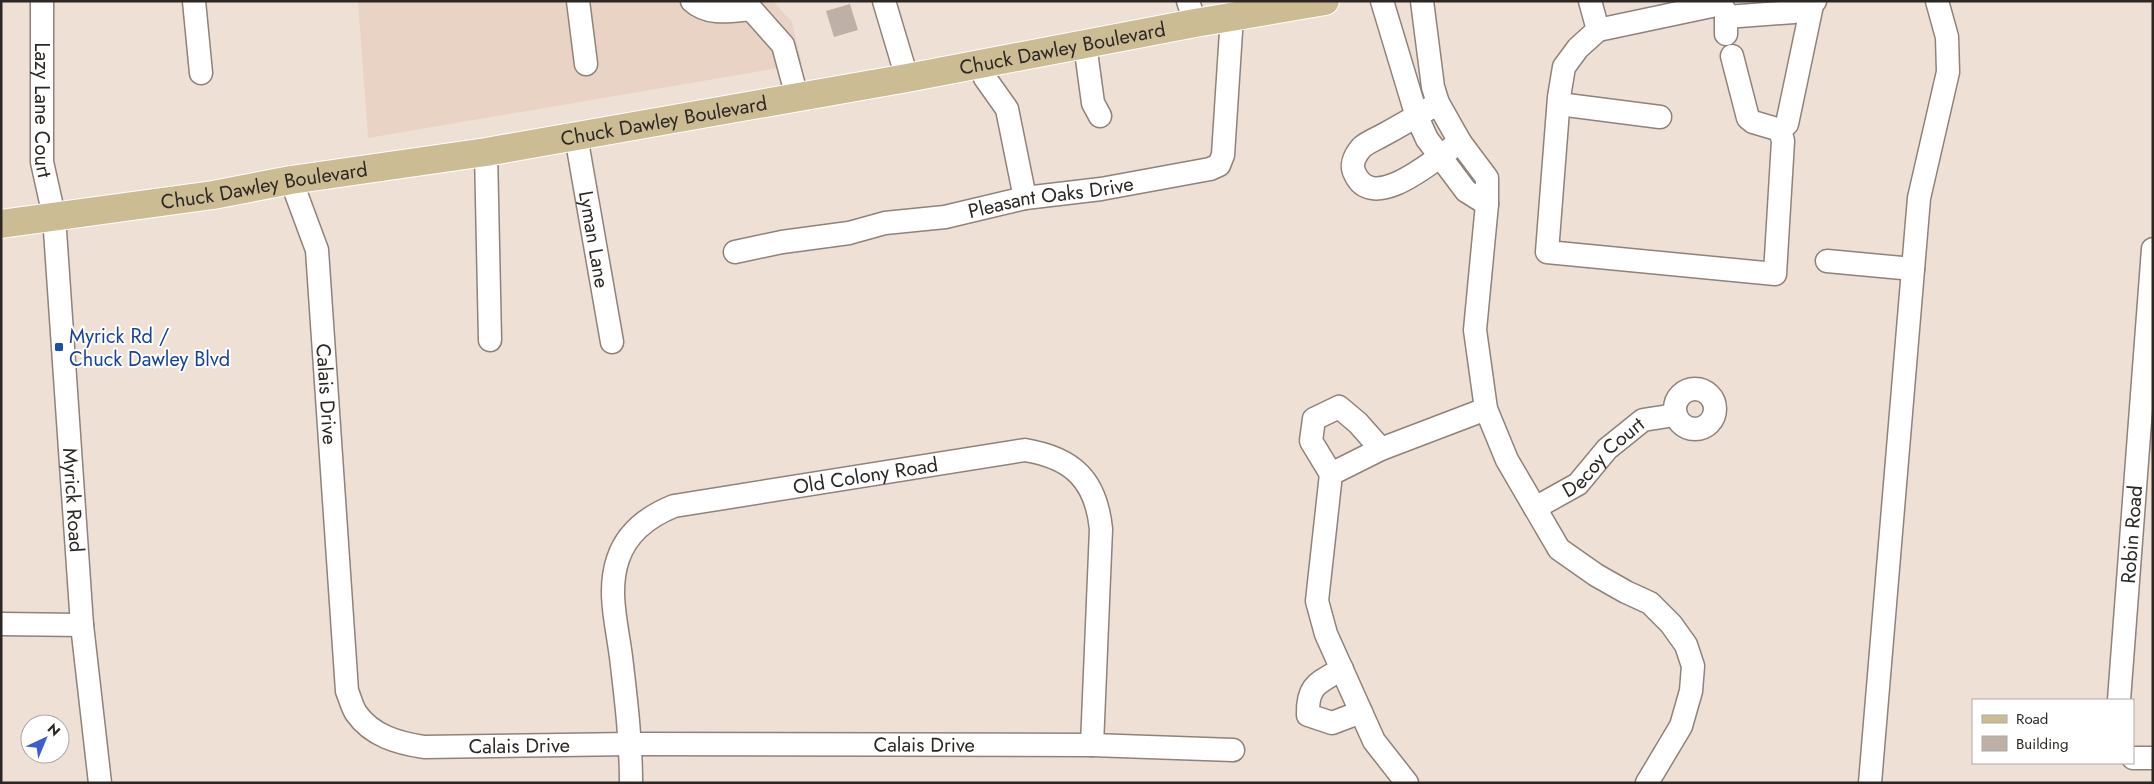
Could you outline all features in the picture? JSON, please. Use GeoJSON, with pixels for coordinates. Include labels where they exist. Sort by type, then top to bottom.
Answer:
{"type":"FeatureCollection","features":[{"type":"Feature","properties":{"kind":"main road","name":"Chuck Dawley Boulevard"},"geometry":{"type":"LineString","coordinates":[[1,224],[213,195],[291,180],[486,152],[907,78],[1085,44],[1192,12],[1232,16],[1325,1]]}},
{"type":"Feature","properties":{"kind":"street","name":"Lazy Lane Court"},"geometry":{"type":"LineString","coordinates":[[42,1],[42,162],[54,216]]}},
{"type":"Feature","properties":{"kind":"street"},"geometry":{"type":"LineString","coordinates":[[194,1],[201,73]]}},
{"type":"Feature","properties":{"kind":"street"},"geometry":{"type":"LineString","coordinates":[[578,1],[586,64]]}},
{"type":"Feature","properties":{"kind":"street"},"geometry":{"type":"LineString","coordinates":[[692,1],[698,6],[717,12],[751,9],[783,45],[797,97]]}},
{"type":"Feature","properties":{"kind":"street"},"geometry":{"type":"LineString","coordinates":[[884,1],[907,78]]}},
{"type":"Feature","properties":{"kind":"street"},"geometry":{"type":"LineString","coordinates":[[1382,1],[1417,117],[1427,139],[1466,192],[1487,204]]}},
{"type":"Feature","properties":{"kind":"street"},"geometry":{"type":"LineString","coordinates":[[1422,1],[1433,87],[1438,103],[1460,142],[1487,178],[1487,204],[1475,330],[1486,409],[1508,460],[1559,549],[1596,575],[1650,603],[1671,624],[1686,645],[1692,666],[1691,691],[1681,726],[1647,783]]}},
{"type":"Feature","properties":{"kind":"street"},"geometry":{"type":"LineString","coordinates":[[1590,1],[1598,30]]}},
{"type":"Feature","properties":{"kind":"street"},"geometry":{"type":"LineString","coordinates":[[1870,783],[1919,198],[1948,72],[1947,38],[1937,1]]}},
{"type":"Feature","properties":{"kind":"street"},"geometry":{"type":"LineString","coordinates":[[1780,130],[1783,141],[1775,274],[1547,252],[1559,104],[1564,67],[1578,48],[1598,30],[1721,4],[1724,7],[1726,26],[1794,12],[1813,3]]}},
{"type":"Feature","properties":{"kind":"street"},"geometry":{"type":"LineString","coordinates":[[1780,130],[1787,124],[1813,3]]}},
{"type":"Feature","properties":{"kind":"street","name":"Pleasant Oaks Drive"},"geometry":{"type":"LineString","coordinates":[[735,252],[782,242],[849,233],[885,223],[945,218],[1025,198],[1101,189],[1210,169],[1219,165],[1223,155],[1232,16]]}},
{"type":"Feature","properties":{"kind":"street"},"geometry":{"type":"LineString","coordinates":[[1085,44],[1093,102],[1100,116]]}},
{"type":"Feature","properties":{"kind":"street"},"geometry":{"type":"LineString","coordinates":[[1732,56],[1748,118],[1753,122],[1780,130]]}},
{"type":"Feature","properties":{"kind":"street"},"geometry":{"type":"LineString","coordinates":[[981,64],[985,78],[1007,109],[1025,198]]}},
{"type":"Feature","properties":{"kind":"street"},"geometry":{"type":"LineString","coordinates":[[1438,103],[1417,117],[1363,146],[1354,158],[1352,170],[1356,178],[1365,188],[1379,190],[1395,186],[1460,142]]}},
{"type":"Feature","properties":{"kind":"street"},"geometry":{"type":"LineString","coordinates":[[1559,104],[1660,117]]}},
{"type":"Feature","properties":{"kind":"street","name":"Lyman Lane"},"geometry":{"type":"LineString","coordinates":[[576,136],[612,342]]}},
{"type":"Feature","properties":{"kind":"street"},"geometry":{"type":"LineString","coordinates":[[486,152],[490,340]]}},
{"type":"Feature","properties":{"kind":"street","name":"Calais Drive"},"geometry":{"type":"LineString","coordinates":[[291,180],[318,250],[347,691],[356,712],[373,729],[396,743],[424,747],[631,744],[1092,745],[1233,750]]}},
{"type":"Feature","properties":{"kind":"street","name":"Myrick Road"},"geometry":{"type":"LineString","coordinates":[[54,216],[82,625],[100,783]]}},
{"type":"Feature","properties":{"kind":"street","name":"Robin Road"},"geometry":{"type":"LineString","coordinates":[[2119,699],[2153,249]]}},
{"type":"Feature","properties":{"kind":"street"},"geometry":{"type":"LineString","coordinates":[[1827,261],[1913,269]]}},
{"type":"Feature","properties":{"kind":"street"},"geometry":{"type":"LineString","coordinates":[[1381,449],[1358,423],[1339,407],[1314,419],[1311,441],[1331,474],[1317,601],[1326,634],[1374,741],[1407,783]]}},
{"type":"Feature","properties":{"kind":"street"},"geometry":{"type":"LineString","coordinates":[[1331,474],[1381,449],[1486,409]]}},
{"type":"Feature","properties":{"kind":"street","name":"Decoy Court"},"geometry":{"type":"LineString","coordinates":[[1535,508],[1578,484],[1607,449],[1643,420],[1675,415]]}},
{"type":"Feature","properties":{"kind":"street","name":"Old Colony Road"},"geometry":{"type":"LineString","coordinates":[[631,783],[631,744],[612,587],[618,558],[633,533],[652,515],[674,506],[1025,450],[1049,454],[1073,469],[1090,485],[1098,507],[1101,528],[1092,745]]}},
{"type":"Feature","properties":{"kind":"street"},"geometry":{"type":"LineString","coordinates":[[1,624],[82,625]]}},
{"type":"Feature","properties":{"kind":"street"},"geometry":{"type":"LineString","coordinates":[[1342,669],[1318,683],[1307,698],[1308,715],[1332,723],[1361,712]]}},
{"type":"Feature","properties":{"kind":"shaded area"},"geometry":{"type":"Polygon","coordinates":[[[358,1],[773,1],[792,22],[802,64],[368,138],[358,1]]]}},
{"type":"Feature","properties":{"kind":"building"},"geometry":{"type":"Polygon","coordinates":[[[850,4],[858,30],[834,37],[826,11],[850,4]]]}},
{"type":"Feature","properties":{"kind":"place","name":"Myrick Rd / Chuck Dawley Blvd"},"geometry":{"type":"Point","coordinates":[59,347]}}]}
